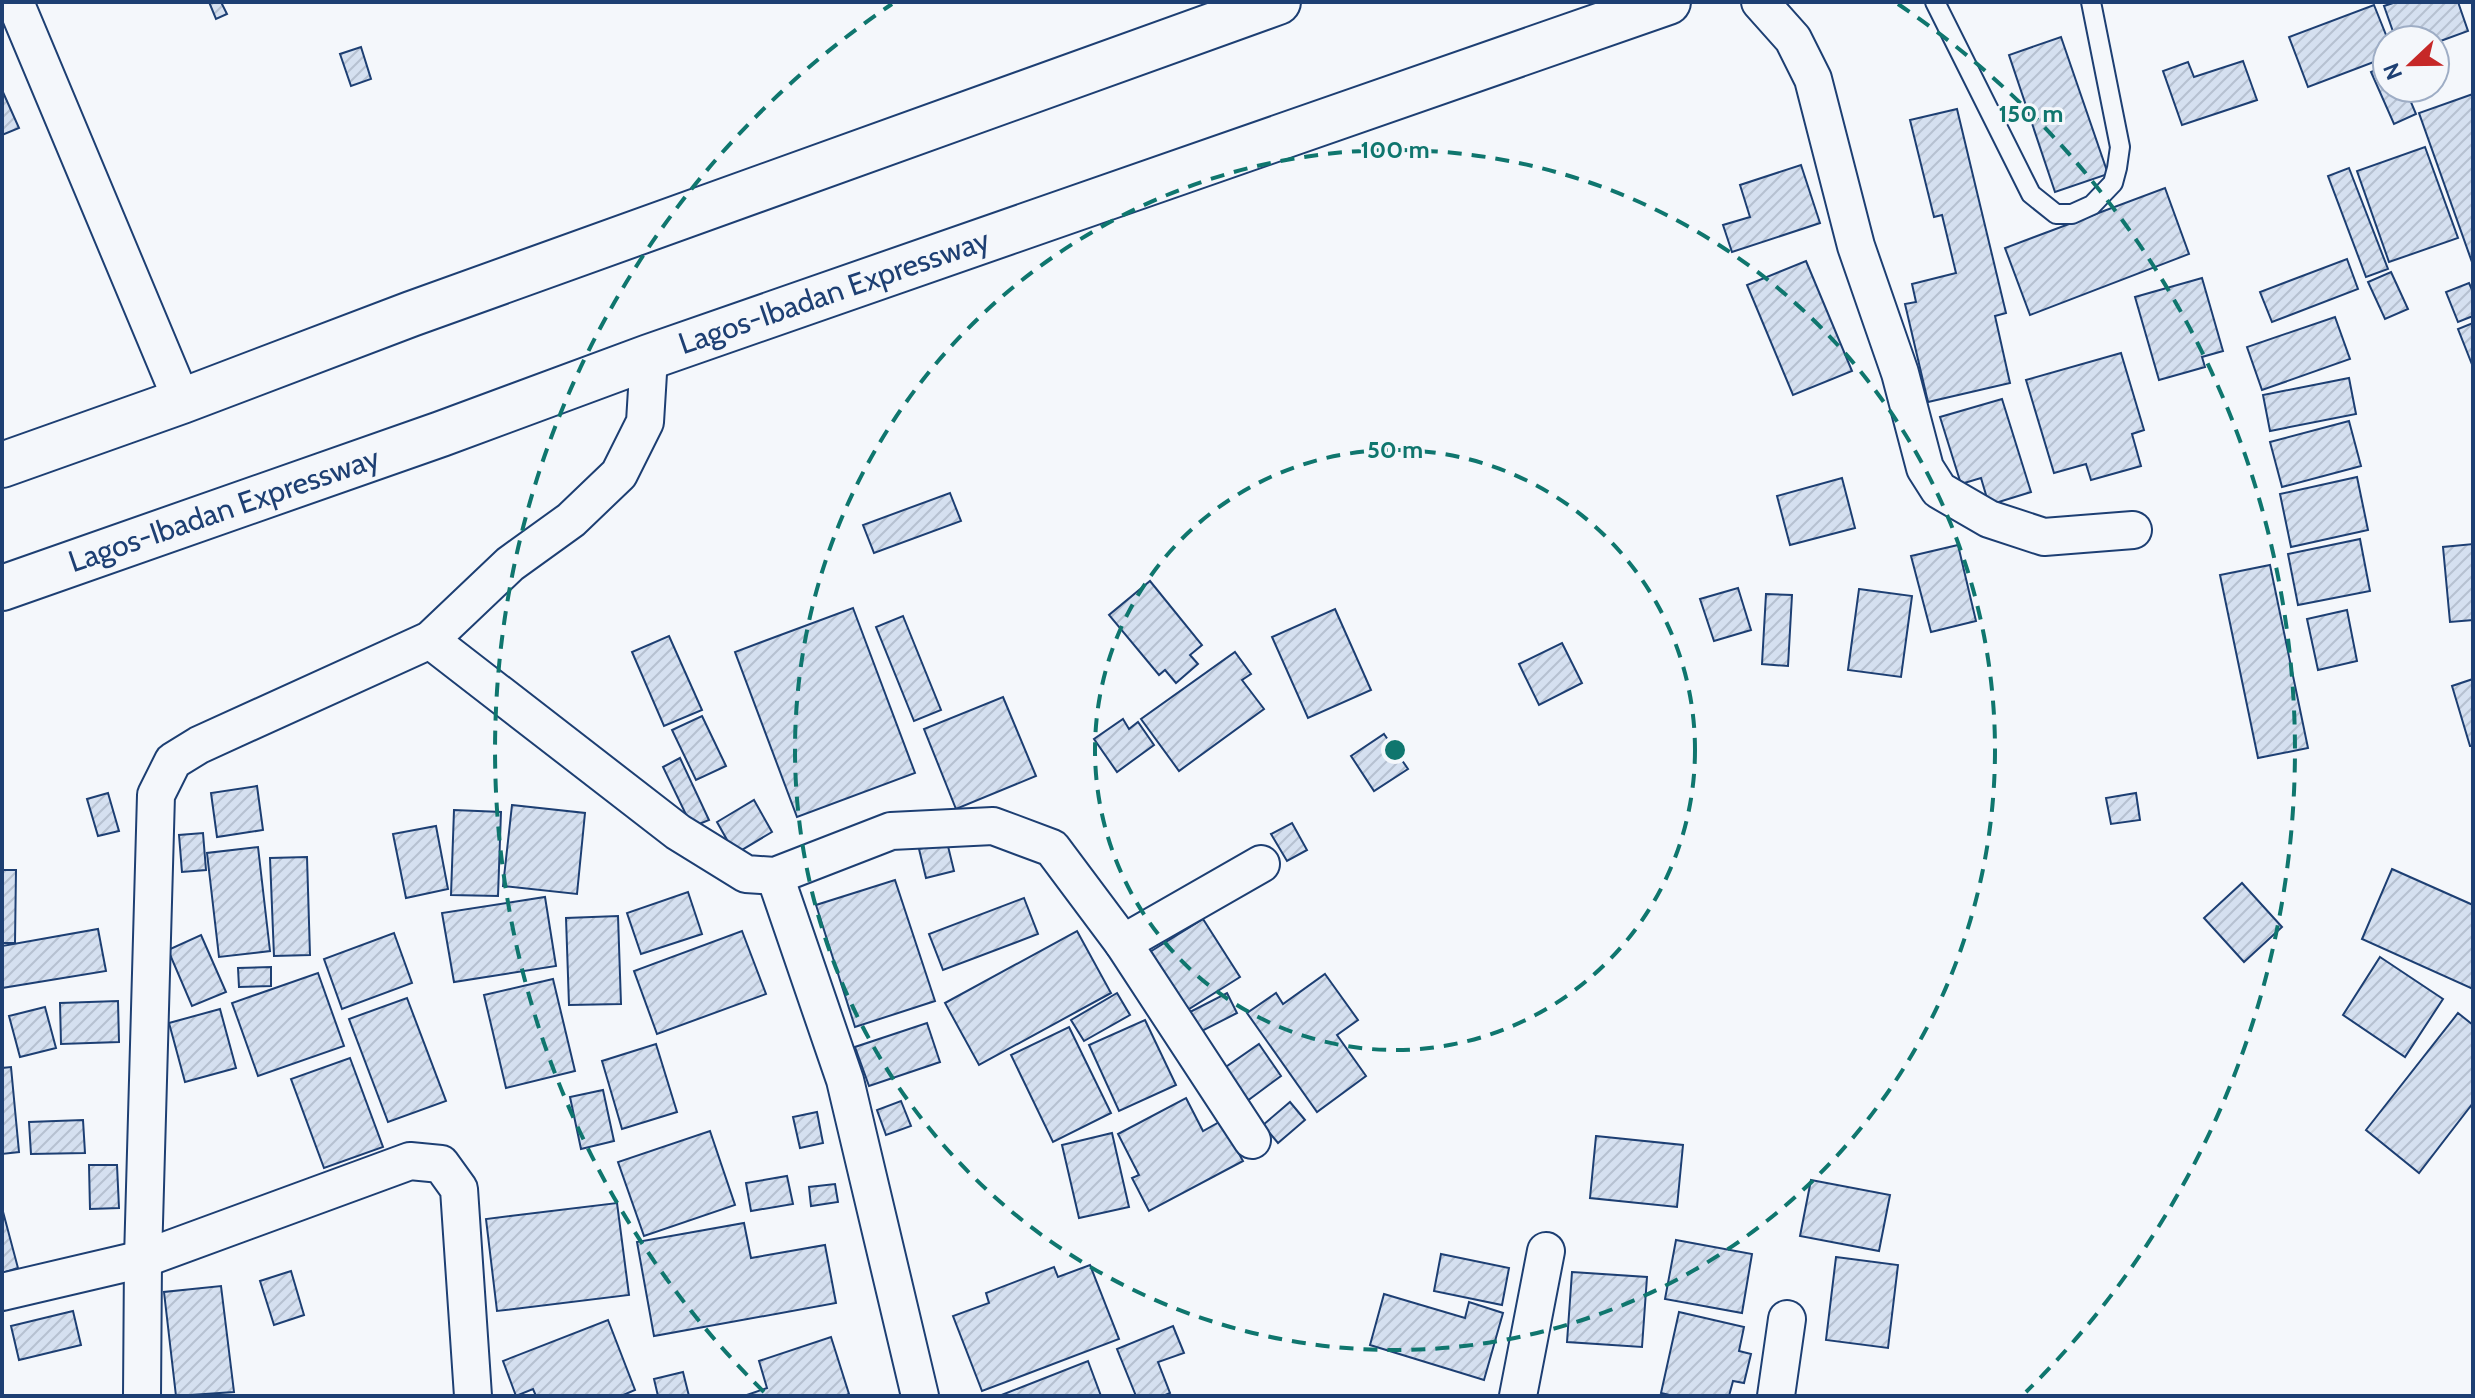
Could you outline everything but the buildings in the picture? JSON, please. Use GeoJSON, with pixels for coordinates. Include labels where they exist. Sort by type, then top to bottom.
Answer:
{"type":"FeatureCollection","features":[{"type":"Feature","properties":{"kind":"highway"},"geometry":{"type":"LineString","coordinates":[[2,465],[411,314],[1278,2]]}},
{"type":"Feature","properties":{"kind":"highway","name":"Lagos-Ibadan Expressway"},"geometry":{"type":"LineString","coordinates":[[2,588],[441,434],[649,357],[1668,2]]}},
{"type":"Feature","properties":{"kind":"street"},"geometry":{"type":"LineString","coordinates":[[15,2],[182,401]]}},
{"type":"Feature","properties":{"kind":"street"},"geometry":{"type":"LineString","coordinates":[[1760,2],[1793,39],[1813,79],[1856,246],[1900,373],[1925,468],[1939,490],[1989,519],[2044,537],[2133,530]]}},
{"type":"Feature","properties":{"kind":"street"},"geometry":{"type":"LineString","coordinates":[[142,1396],[156,795],[173,761],[199,745],[430,640],[510,564],[571,520],[619,474],[645,422],[649,357]]}},
{"type":"Feature","properties":{"kind":"street"},"geometry":{"type":"LineString","coordinates":[[430,640],[678,832],[746,874],[775,876],[891,831],[993,826],[1052,848],[1123,943],[1252,1140]]}},
{"type":"Feature","properties":{"kind":"street"},"geometry":{"type":"LineString","coordinates":[[1123,943],[1261,864]]}},
{"type":"Feature","properties":{"kind":"street"},"geometry":{"type":"LineString","coordinates":[[775,876],[845,1080],[920,1396]]}},
{"type":"Feature","properties":{"kind":"street"},"geometry":{"type":"LineString","coordinates":[[2,1292],[143,1259],[410,1161],[441,1164],[459,1189],[473,1396]]}},
{"type":"Feature","properties":{"kind":"street"},"geometry":{"type":"LineString","coordinates":[[1518,1396],[1546,1251]]}},
{"type":"Feature","properties":{"kind":"street"},"geometry":{"type":"LineString","coordinates":[[1776,1396],[1787,1319]]}},
{"type":"Feature","properties":{"kind":"lane"},"geometry":{"type":"LineString","coordinates":[[1935,2],[2019,175],[2031,194],[2056,214],[2072,214],[2092,205],[2113,183],[2117,168],[2120,147],[2091,2]]}}]}
